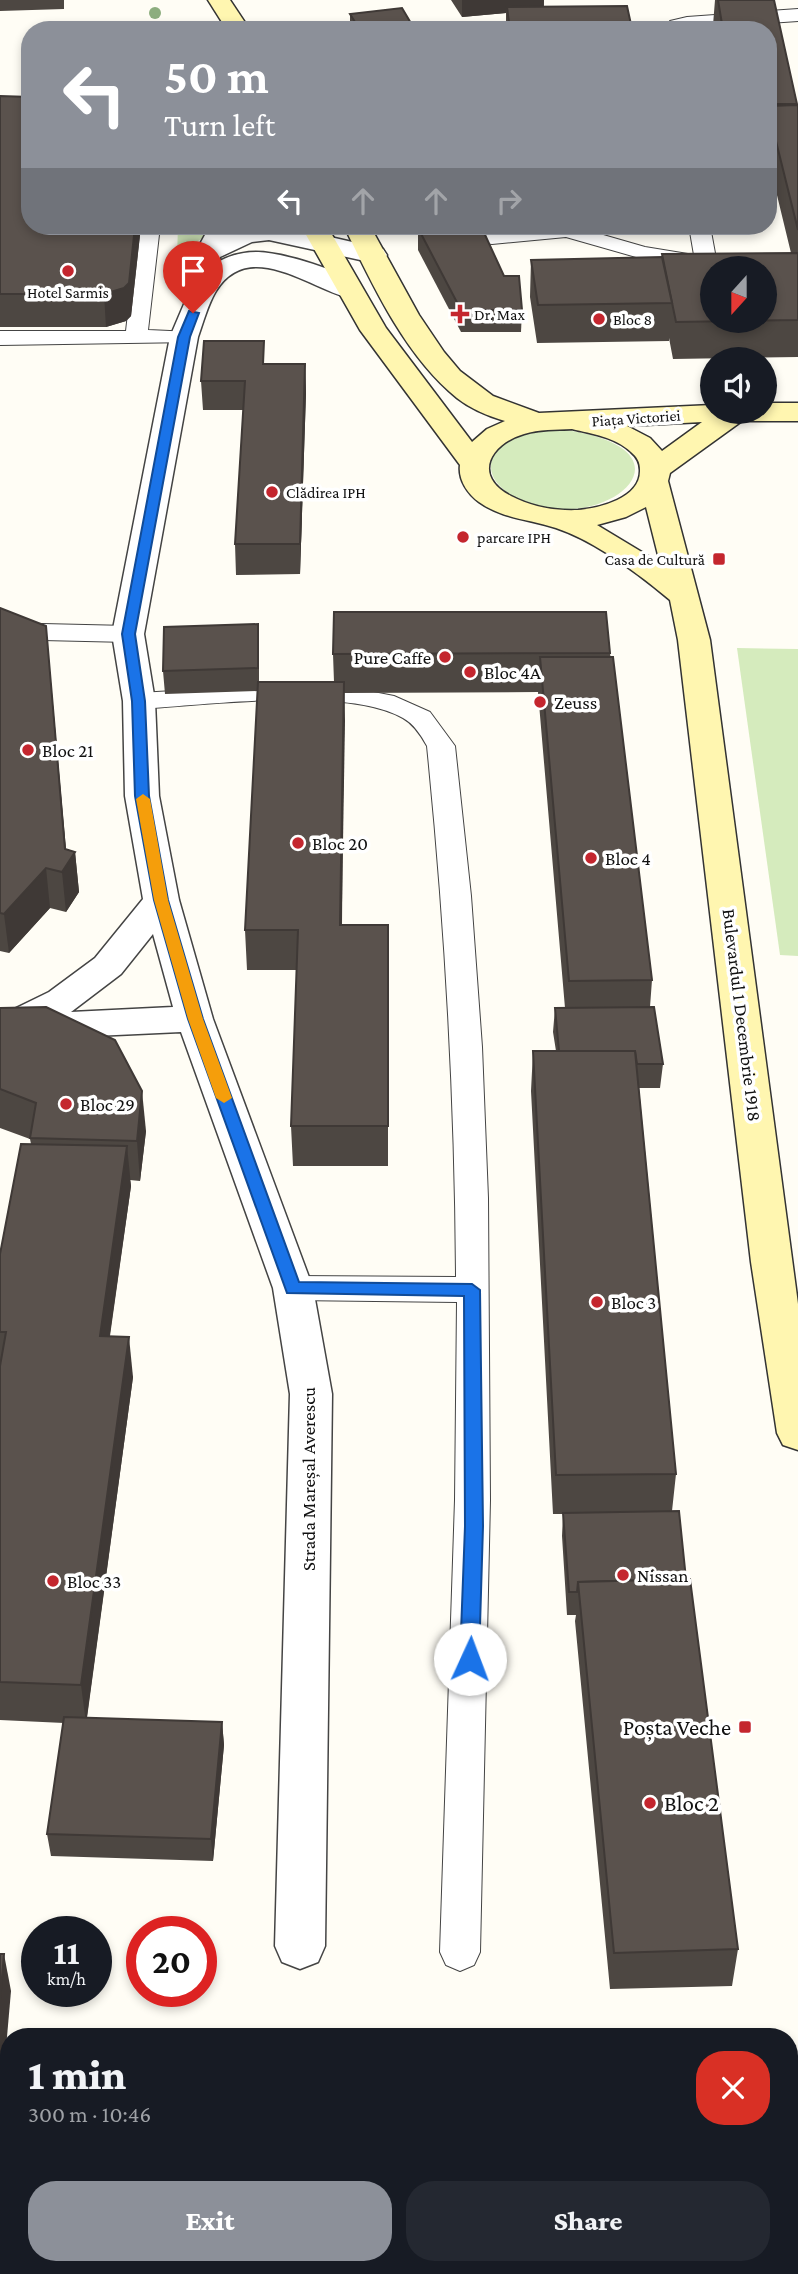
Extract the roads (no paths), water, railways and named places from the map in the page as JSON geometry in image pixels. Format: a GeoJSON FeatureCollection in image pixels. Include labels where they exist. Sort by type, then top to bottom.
{"type":"FeatureCollection","features":[{"type":"Feature","properties":{"kind":"street"},"geometry":{"type":"LineString","coordinates":[[219,0],[232,21]]}},
{"type":"Feature","properties":{"kind":"street","name":"Strada Mareșal Averescu"},"geometry":{"type":"LineString","coordinates":[[220,235],[214,241],[184,337],[128,634],[139,701],[142,796],[161,900],[195,1019],[293,1288],[311,1394],[300,1946]]}},
{"type":"Feature","properties":{"kind":"street"},"geometry":{"type":"LineString","coordinates":[[205,272],[237,237],[244,235]]}},
{"type":"Feature","properties":{"kind":"street"},"geometry":{"type":"LineString","coordinates":[[320,235],[373,255]]}},
{"type":"Feature","properties":{"kind":"street"},"geometry":{"type":"LineString","coordinates":[[320,235],[349,290],[381,340],[473,463]]}},
{"type":"Feature","properties":{"kind":"street"},"geometry":{"type":"LineString","coordinates":[[361,235],[412,326],[448,375],[468,393],[493,407],[537,422]]}},
{"type":"Feature","properties":{"kind":"street","name":"Strada Mareșal Averescu"},"geometry":{"type":"LineString","coordinates":[[205,272],[265,260],[299,266],[349,290]]}},
{"type":"Feature","properties":{"kind":"street","name":"Piața Victoriei"},"geometry":{"type":"LineString","coordinates":[[777,412],[798,412]]}},
{"type":"Feature","properties":{"kind":"street","name":"Piața Victoriei"},"geometry":{"type":"LineString","coordinates":[[700,414],[537,422],[506,430],[483,445],[473,463],[475,478],[485,494],[505,506],[531,515],[561,519],[592,517],[621,510],[642,498],[655,476],[720,424]]}},
{"type":"Feature","properties":{"kind":"street","name":"Piața Victoriei"},"geometry":{"type":"LineString","coordinates":[[579,422],[613,430],[640,444],[651,456],[655,476]]}},
{"type":"Feature","properties":{"kind":"street","name":"Bulevardul 1 Decembrie 1918"},"geometry":{"type":"LineString","coordinates":[[655,476],[685,597],[695,654],[771,1262],[798,1433]]}},
{"type":"Feature","properties":{"kind":"street"},"geometry":{"type":"LineString","coordinates":[[561,519],[628,554],[662,576],[685,597]]}},
{"type":"Feature","properties":{"kind":"street"},"geometry":{"type":"LineString","coordinates":[[4,1028],[62,1001],[108,966],[161,900]]}},
{"type":"Feature","properties":{"kind":"street"},"geometry":{"type":"LineString","coordinates":[[4,1028],[195,1019]]}},
{"type":"Feature","properties":{"kind":"lane"},"geometry":{"type":"LineString","coordinates":[[715,21],[798,15]]}},
{"type":"Feature","properties":{"kind":"lane"},"geometry":{"type":"LineString","coordinates":[[136,337],[148,235]]}},
{"type":"Feature","properties":{"kind":"lane"},"geometry":{"type":"LineString","coordinates":[[492,238],[516,235]]}},
{"type":"Feature","properties":{"kind":"lane"},"geometry":{"type":"LineString","coordinates":[[591,235],[643,253],[700,263]]}},
{"type":"Feature","properties":{"kind":"lane"},"geometry":{"type":"LineString","coordinates":[[701,235],[705,256]]}},
{"type":"Feature","properties":{"kind":"lane"},"geometry":{"type":"LineString","coordinates":[[0,338],[184,337]]}},
{"type":"Feature","properties":{"kind":"lane"},"geometry":{"type":"LineString","coordinates":[[0,632],[128,634]]}},
{"type":"Feature","properties":{"kind":"lane"},"geometry":{"type":"LineString","coordinates":[[139,701],[276,694],[361,696],[390,702],[411,711],[431,727],[441,746],[467,1027],[472,1290],[474,1526],[460,1952]]}},
{"type":"Feature","properties":{"kind":"lane"},"geometry":{"type":"LineString","coordinates":[[293,1288],[472,1290]]}},
{"type":"Feature","properties":{"kind":"place","name":"Hotel Sarmis"},"geometry":{"type":"Point","coordinates":[68,271]}},
{"type":"Feature","properties":{"kind":"place","name":"Dr. Max"},"geometry":{"type":"Point","coordinates":[460,314]}},
{"type":"Feature","properties":{"kind":"place","name":"Bloc 8"},"geometry":{"type":"Point","coordinates":[599,319]}},
{"type":"Feature","properties":{"kind":"place","name":"Clădirea IPH"},"geometry":{"type":"Point","coordinates":[272,492]}},
{"type":"Feature","properties":{"kind":"place","name":"parcare IPH"},"geometry":{"type":"Point","coordinates":[463,537]}},
{"type":"Feature","properties":{"kind":"place","name":"Casa de Cultură"},"geometry":{"type":"Point","coordinates":[719,559]}},
{"type":"Feature","properties":{"kind":"place","name":"Pure Caffe"},"geometry":{"type":"Point","coordinates":[445,657]}},
{"type":"Feature","properties":{"kind":"place","name":"Bloc 4A"},"geometry":{"type":"Point","coordinates":[470,672]}},
{"type":"Feature","properties":{"kind":"place","name":"Zeuss"},"geometry":{"type":"Point","coordinates":[540,702]}},
{"type":"Feature","properties":{"kind":"place","name":"Bloc 21"},"geometry":{"type":"Point","coordinates":[28,750]}},
{"type":"Feature","properties":{"kind":"place","name":"Bloc 20"},"geometry":{"type":"Point","coordinates":[298,843]}},
{"type":"Feature","properties":{"kind":"place","name":"Bloc 4"},"geometry":{"type":"Point","coordinates":[591,858]}},
{"type":"Feature","properties":{"kind":"place","name":"Bloc 29"},"geometry":{"type":"Point","coordinates":[66,1104]}},
{"type":"Feature","properties":{"kind":"place","name":"Bloc 3"},"geometry":{"type":"Point","coordinates":[597,1302]}},
{"type":"Feature","properties":{"kind":"place","name":"Nissan"},"geometry":{"type":"Point","coordinates":[623,1575]}},
{"type":"Feature","properties":{"kind":"place","name":"Bloc 33"},"geometry":{"type":"Point","coordinates":[53,1581]}},
{"type":"Feature","properties":{"kind":"place","name":"Poșta Veche"},"geometry":{"type":"Point","coordinates":[745,1727]}},
{"type":"Feature","properties":{"kind":"place","name":"Bloc 2"},"geometry":{"type":"Point","coordinates":[650,1803]}}]}
